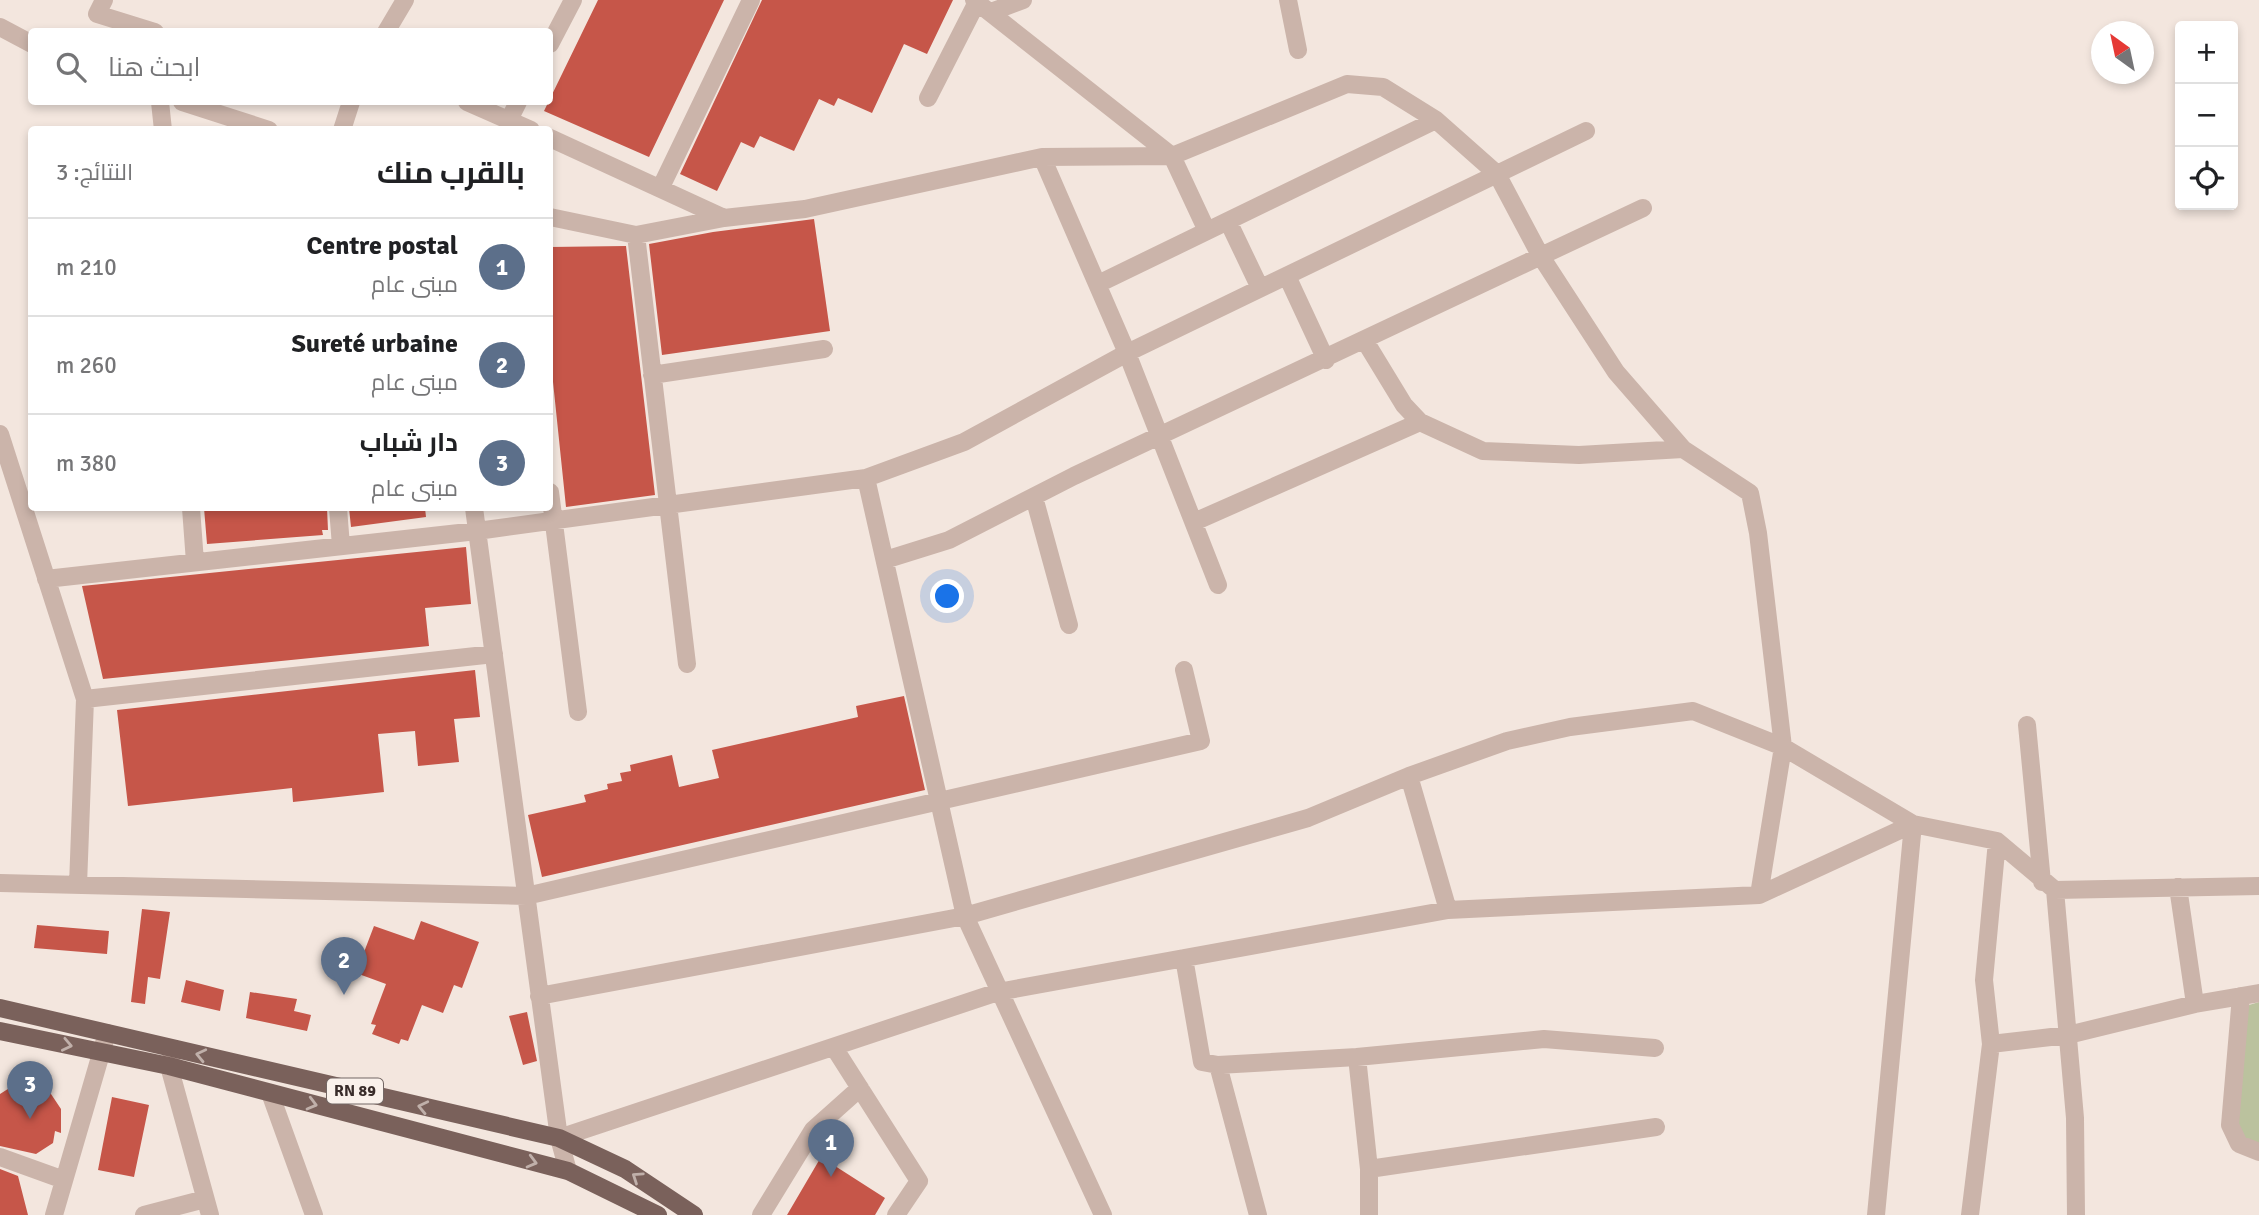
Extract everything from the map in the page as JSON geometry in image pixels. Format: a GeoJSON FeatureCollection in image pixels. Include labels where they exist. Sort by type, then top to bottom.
{"type":"FeatureCollection","features":[{"type":"Feature","properties":{"kind":"main road","name":"RN 89"},"geometry":{"type":"LineString","coordinates":[[0,1008],[559,1139],[625,1168],[694,1215]]}},
{"type":"Feature","properties":{"kind":"main road","name":"RN 89"},"geometry":{"type":"LineString","coordinates":[[0,1031],[169,1066],[568,1171],[647,1214]]}},
{"type":"Feature","properties":{"kind":"street"},"geometry":{"type":"LineString","coordinates":[[104,0],[97,14],[142,28]]}},
{"type":"Feature","properties":{"kind":"street"},"geometry":{"type":"LineString","coordinates":[[388,28],[405,0]]}},
{"type":"Feature","properties":{"kind":"street"},"geometry":{"type":"LineString","coordinates":[[553,38],[573,0]]}},
{"type":"Feature","properties":{"kind":"street"},"geometry":{"type":"LineString","coordinates":[[661,187],[751,0]]}},
{"type":"Feature","properties":{"kind":"street"},"geometry":{"type":"LineString","coordinates":[[980,5],[1023,0]]}},
{"type":"Feature","properties":{"kind":"street"},"geometry":{"type":"LineString","coordinates":[[1287,0],[1298,50]]}},
{"type":"Feature","properties":{"kind":"street"},"geometry":{"type":"LineString","coordinates":[[928,98],[980,5]]}},
{"type":"Feature","properties":{"kind":"street"},"geometry":{"type":"LineString","coordinates":[[980,5],[1172,156],[1207,231]]}},
{"type":"Feature","properties":{"kind":"street"},"geometry":{"type":"LineString","coordinates":[[0,27],[28,42]]}},
{"type":"Feature","properties":{"kind":"street"},"geometry":{"type":"LineString","coordinates":[[553,219],[636,235],[724,218],[805,209],[1042,157],[1172,156],[1347,84],[1383,87],[1436,120],[1497,174],[1540,255],[1616,372],[1682,449],[1750,493],[1758,533],[1783,747],[1759,895]]}},
{"type":"Feature","properties":{"kind":"street"},"geometry":{"type":"LineString","coordinates":[[160,105],[163,126]]}},
{"type":"Feature","properties":{"kind":"street"},"geometry":{"type":"LineString","coordinates":[[191,105],[257,126]]}},
{"type":"Feature","properties":{"kind":"street"},"geometry":{"type":"LineString","coordinates":[[343,126],[350,105]]}},
{"type":"Feature","properties":{"kind":"street"},"geometry":{"type":"LineString","coordinates":[[474,105],[522,126]]}},
{"type":"Feature","properties":{"kind":"street"},"geometry":{"type":"LineString","coordinates":[[509,120],[517,105]]}},
{"type":"Feature","properties":{"kind":"street"},"geometry":{"type":"LineString","coordinates":[[1098,284],[1436,120]]}},
{"type":"Feature","properties":{"kind":"street"},"geometry":{"type":"LineString","coordinates":[[46,579],[477,531],[866,478],[964,442],[1127,353],[1586,131]]}},
{"type":"Feature","properties":{"kind":"street"},"geometry":{"type":"LineString","coordinates":[[553,139],[724,218]]}},
{"type":"Feature","properties":{"kind":"street"},"geometry":{"type":"LineString","coordinates":[[1042,157],[1127,353],[1218,585]]}},
{"type":"Feature","properties":{"kind":"street"},"geometry":{"type":"LineString","coordinates":[[885,560],[950,540],[1034,497],[1643,208]]}},
{"type":"Feature","properties":{"kind":"street"},"geometry":{"type":"LineString","coordinates":[[1228,221],[1260,288]]}},
{"type":"Feature","properties":{"kind":"street"},"geometry":{"type":"LineString","coordinates":[[636,235],[687,664]]}},
{"type":"Feature","properties":{"kind":"street"},"geometry":{"type":"LineString","coordinates":[[1287,275],[1325,360]]}},
{"type":"Feature","properties":{"kind":"street"},"geometry":{"type":"LineString","coordinates":[[1364,341],[1404,405],[1420,422],[1483,451],[1579,454],[1682,449]]}},
{"type":"Feature","properties":{"kind":"street"},"geometry":{"type":"LineString","coordinates":[[652,375],[824,349]]}},
{"type":"Feature","properties":{"kind":"street"},"geometry":{"type":"LineString","coordinates":[[1194,522],[1420,422]]}},
{"type":"Feature","properties":{"kind":"street"},"geometry":{"type":"LineString","coordinates":[[0,434],[85,699],[78,885]]}},
{"type":"Feature","properties":{"kind":"street"},"geometry":{"type":"LineString","coordinates":[[866,478],[965,916],[1103,1215]]}},
{"type":"Feature","properties":{"kind":"street"},"geometry":{"type":"LineString","coordinates":[[1034,497],[1069,625]]}},
{"type":"Feature","properties":{"kind":"street"},"geometry":{"type":"LineString","coordinates":[[191,511],[195,562]]}},
{"type":"Feature","properties":{"kind":"street"},"geometry":{"type":"LineString","coordinates":[[338,511],[341,546]]}},
{"type":"Feature","properties":{"kind":"street"},"geometry":{"type":"LineString","coordinates":[[474,511],[559,1139],[568,1171]]}},
{"type":"Feature","properties":{"kind":"street"},"geometry":{"type":"LineString","coordinates":[[552,511],[578,712]]}},
{"type":"Feature","properties":{"kind":"street"},"geometry":{"type":"LineString","coordinates":[[85,699],[494,654]]}},
{"type":"Feature","properties":{"kind":"street"},"geometry":{"type":"LineString","coordinates":[[0,883],[526,896],[1201,741],[1184,670]]}},
{"type":"Feature","properties":{"kind":"street"},"geometry":{"type":"LineString","coordinates":[[539,996],[965,916],[1308,818],[1409,776],[1507,741],[1570,727],[1693,711],[1783,747],[1913,824],[1997,841],[2048,886],[2259,886]]}},
{"type":"Feature","properties":{"kind":"street"},"geometry":{"type":"LineString","coordinates":[[2027,724],[2068,1035],[2075,1118],[2076,1215]]}},
{"type":"Feature","properties":{"kind":"street"},"geometry":{"type":"LineString","coordinates":[[1409,776],[1448,910]]}},
{"type":"Feature","properties":{"kind":"street"},"geometry":{"type":"LineString","coordinates":[[559,1139],[835,1049],[998,992],[1448,910],[1759,895],[1913,824]]}},
{"type":"Feature","properties":{"kind":"street"},"geometry":{"type":"LineString","coordinates":[[1876,1215],[1913,824]]}},
{"type":"Feature","properties":{"kind":"street"},"geometry":{"type":"LineString","coordinates":[[1970,1215],[1991,1044],[1984,980],[1997,841]]}},
{"type":"Feature","properties":{"kind":"street"},"geometry":{"type":"LineString","coordinates":[[2178,887],[2195,1004]]}},
{"type":"Feature","properties":{"kind":"street"},"geometry":{"type":"LineString","coordinates":[[1184,958],[1202,1062],[1218,1065],[1357,1057],[1544,1039],[1655,1048]]}},
{"type":"Feature","properties":{"kind":"street"},"geometry":{"type":"LineString","coordinates":[[1991,1044],[2068,1035],[2195,1004],[2259,993]]}},
{"type":"Feature","properties":{"kind":"street"},"geometry":{"type":"LineString","coordinates":[[2241,996],[2230,1125],[2239,1144],[2259,1152]]}},
{"type":"Feature","properties":{"kind":"street"},"geometry":{"type":"LineString","coordinates":[[54,1215],[107,1033]]}},
{"type":"Feature","properties":{"kind":"street"},"geometry":{"type":"LineString","coordinates":[[144,1215],[207,1207],[169,1066],[174,1049]]}},
{"type":"Feature","properties":{"kind":"street"},"geometry":{"type":"LineString","coordinates":[[835,1049],[919,1181],[896,1215]]}},
{"type":"Feature","properties":{"kind":"street"},"geometry":{"type":"LineString","coordinates":[[1357,1057],[1369,1169],[1369,1215]]}},
{"type":"Feature","properties":{"kind":"street"},"geometry":{"type":"LineString","coordinates":[[1218,1065],[1258,1215]]}},
{"type":"Feature","properties":{"kind":"street"},"geometry":{"type":"LineString","coordinates":[[761,1215],[813,1130],[860,1088]]}},
{"type":"Feature","properties":{"kind":"street"},"geometry":{"type":"LineString","coordinates":[[270,1093],[314,1215]]}},
{"type":"Feature","properties":{"kind":"street"},"geometry":{"type":"LineString","coordinates":[[1369,1169],[1656,1127]]}},
{"type":"Feature","properties":{"kind":"street"},"geometry":{"type":"LineString","coordinates":[[0,1157],[64,1181]]}},
{"type":"Feature","properties":{"kind":"green space"},"geometry":{"type":"Polygon","coordinates":[[[2259,1002],[2259,1146],[2247,1142],[2236,1129],[2243,1018],[2249,1005],[2259,1002]]]}},
{"type":"Feature","properties":{"kind":"building"},"geometry":{"type":"Polygon","coordinates":[[[598,0],[724,0],[649,157],[544,111],[547,105],[553,105],[553,92],[598,0]]]}},
{"type":"Feature","properties":{"kind":"building"},"geometry":{"type":"Polygon","coordinates":[[[762,0],[953,0],[927,54],[904,44],[872,113],[838,98],[834,106],[819,99],[794,151],[760,136],[754,148],[741,142],[717,191],[680,174],[762,0]]]}},
{"type":"Feature","properties":{"kind":"building"},"geometry":{"type":"Polygon","coordinates":[[[814,219],[830,331],[662,355],[649,244],[713,232],[814,219]]]}},
{"type":"Feature","properties":{"kind":"building"},"geometry":{"type":"Polygon","coordinates":[[[626,246],[655,495],[566,507],[553,382],[553,247],[626,246]]]}},
{"type":"Feature","properties":{"kind":"building"},"geometry":{"type":"Polygon","coordinates":[[[204,511],[327,511],[328,530],[322,530],[323,535],[207,544],[204,511]]]}},
{"type":"Feature","properties":{"kind":"building"},"geometry":{"type":"Polygon","coordinates":[[[349,511],[425,511],[426,517],[351,527],[349,511]]]}},
{"type":"Feature","properties":{"kind":"building"},"geometry":{"type":"Polygon","coordinates":[[[466,547],[471,604],[425,608],[429,646],[103,679],[82,586],[466,547]]]}},
{"type":"Feature","properties":{"kind":"building"},"geometry":{"type":"Polygon","coordinates":[[[475,670],[480,717],[454,719],[459,762],[418,766],[415,731],[378,734],[384,792],[293,802],[292,788],[128,806],[117,710],[475,670]]]}},
{"type":"Feature","properties":{"kind":"building"},"geometry":{"type":"Polygon","coordinates":[[[904,696],[925,790],[542,877],[528,815],[586,802],[584,795],[608,789],[607,784],[622,781],[620,773],[631,771],[630,765],[672,755],[679,787],[719,778],[712,750],[858,717],[856,706],[904,696]]]}},
{"type":"Feature","properties":{"kind":"building"},"geometry":{"type":"Polygon","coordinates":[[[142,909],[170,912],[160,979],[148,977],[145,1004],[131,1002],[142,909]]]}},
{"type":"Feature","properties":{"kind":"building"},"geometry":{"type":"Polygon","coordinates":[[[421,921],[479,942],[462,988],[454,985],[443,1013],[422,1005],[408,1041],[401,1039],[399,1044],[372,1034],[376,1025],[371,1024],[386,984],[356,973],[374,926],[414,940],[421,921]]]}},
{"type":"Feature","properties":{"kind":"building"},"geometry":{"type":"Polygon","coordinates":[[[37,925],[109,931],[107,954],[34,948],[37,925]]]}},
{"type":"Feature","properties":{"kind":"building"},"geometry":{"type":"Polygon","coordinates":[[[186,980],[224,990],[220,1011],[181,1002],[186,980]]]}},
{"type":"Feature","properties":{"kind":"building"},"geometry":{"type":"Polygon","coordinates":[[[250,992],[297,999],[294,1011],[311,1015],[307,1031],[246,1018],[250,992]]]}},
{"type":"Feature","properties":{"kind":"building"},"geometry":{"type":"Polygon","coordinates":[[[527,1012],[537,1061],[523,1065],[509,1016],[527,1012]]]}},
{"type":"Feature","properties":{"kind":"building"},"geometry":{"type":"Polygon","coordinates":[[[22,1080],[49,1091],[61,1109],[61,1133],[55,1131],[53,1143],[36,1154],[0,1146],[0,1094],[22,1080]]]}},
{"type":"Feature","properties":{"kind":"building"},"geometry":{"type":"Polygon","coordinates":[[[112,1097],[149,1105],[134,1177],[98,1170],[112,1097]]]}},
{"type":"Feature","properties":{"kind":"building"},"geometry":{"type":"Polygon","coordinates":[[[821,1157],[885,1198],[875,1215],[787,1215],[821,1157]]]}},
{"type":"Feature","properties":{"kind":"building"},"geometry":{"type":"Polygon","coordinates":[[[0,1169],[18,1176],[28,1215],[0,1215],[0,1169]]]}},
{"type":"Feature","properties":{"kind":"place","name":"Sureté urbaine"},"geometry":{"type":"Point","coordinates":[344,995]}},
{"type":"Feature","properties":{"kind":"place","name":"دار شباب"},"geometry":{"type":"Point","coordinates":[30,1119]}},
{"type":"Feature","properties":{"kind":"place","name":"Centre postal"},"geometry":{"type":"Point","coordinates":[831,1177]}}]}
